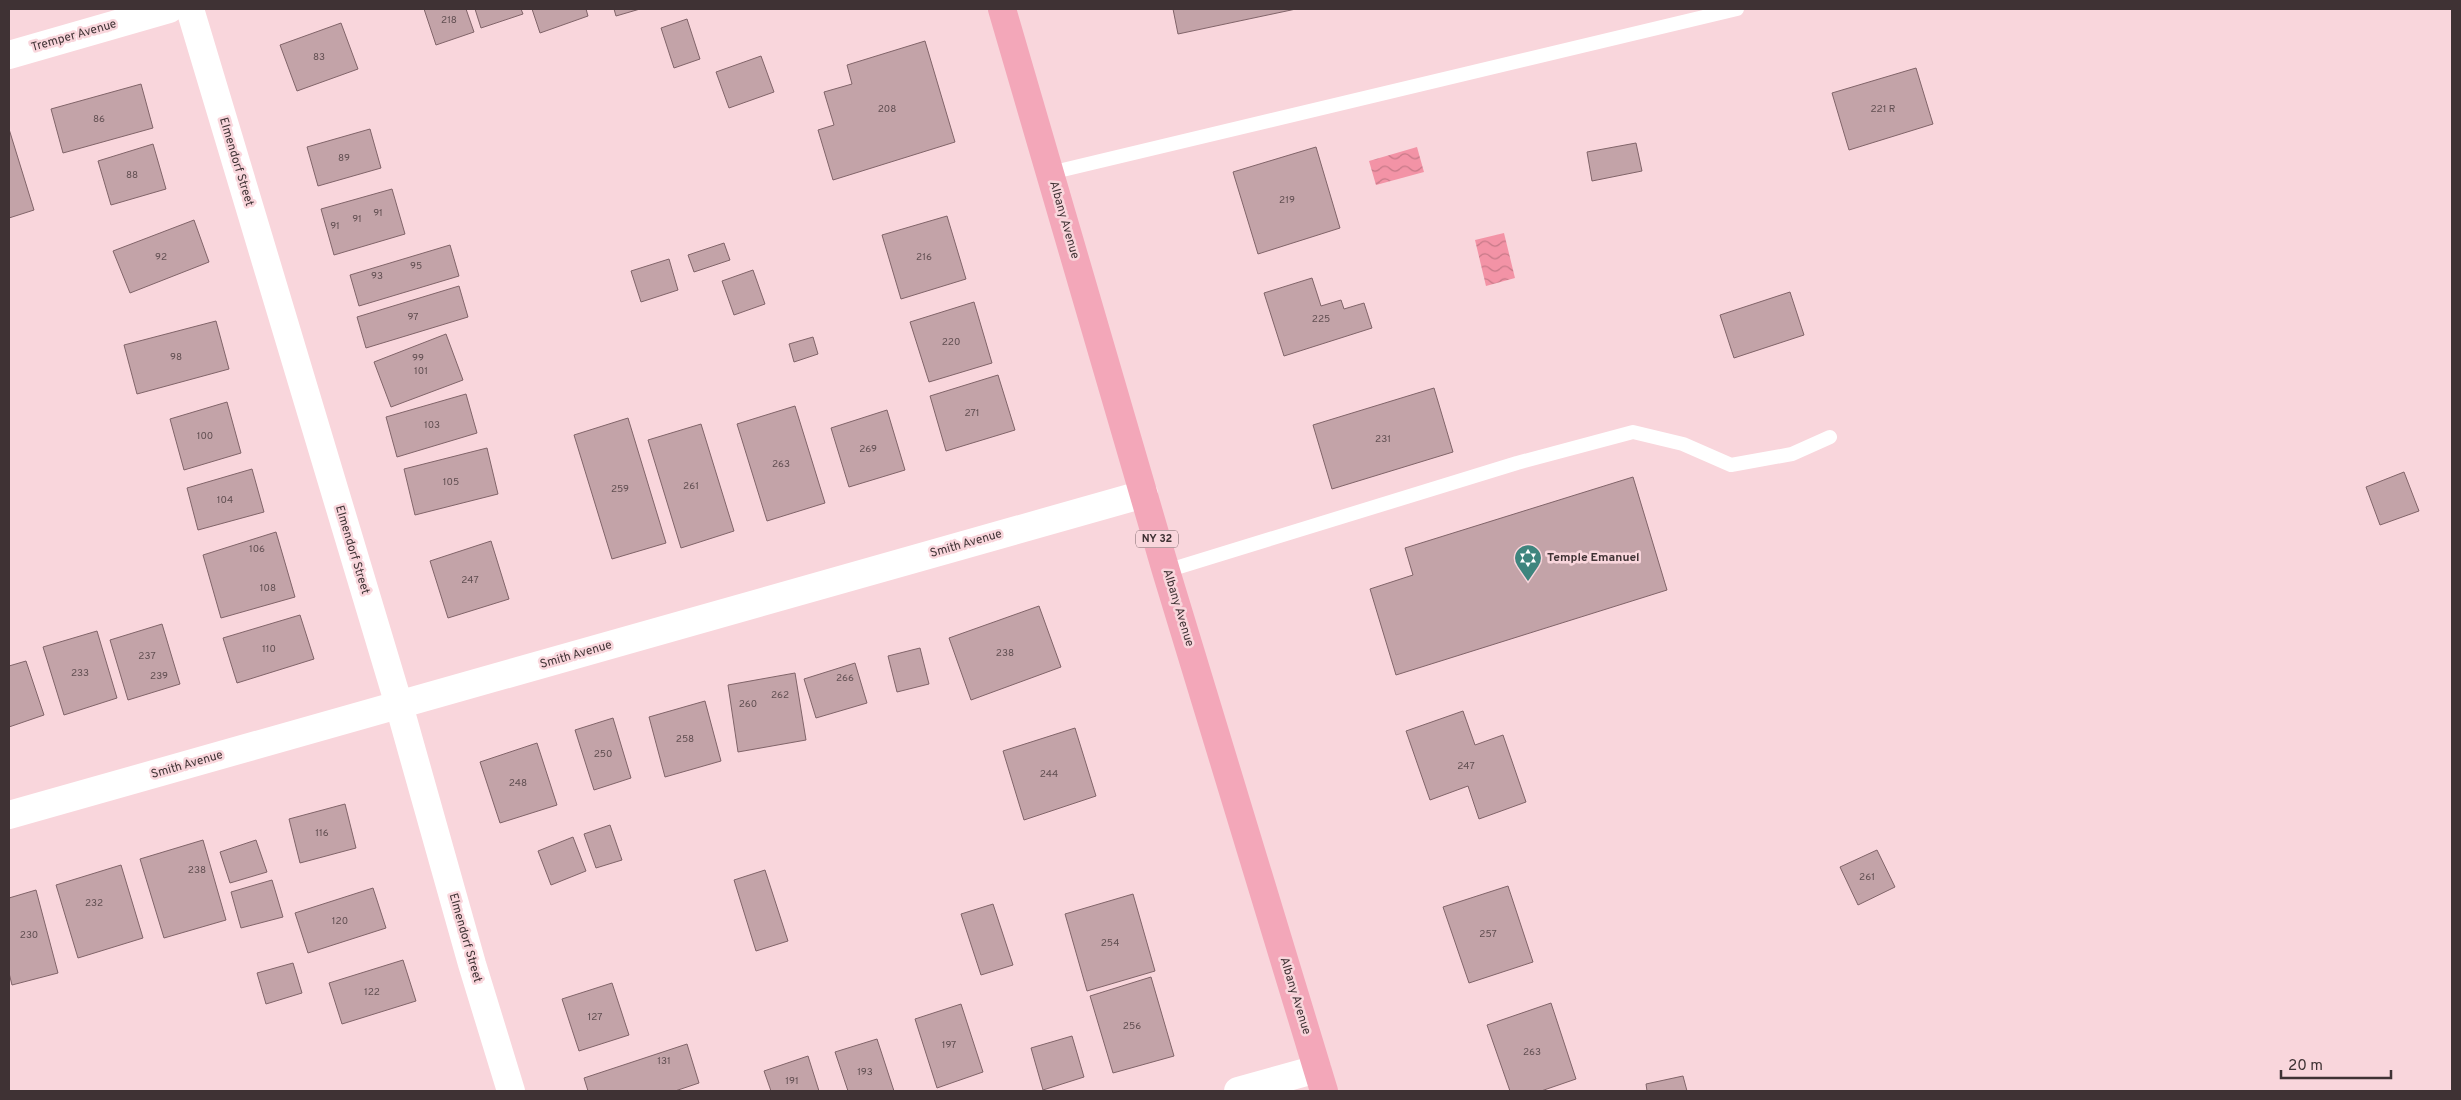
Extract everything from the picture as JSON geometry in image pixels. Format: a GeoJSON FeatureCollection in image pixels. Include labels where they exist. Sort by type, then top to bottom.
{"type":"FeatureCollection","features":[{"type":"Feature","properties":{"kind":"main road","name":"Albany Avenue"},"geometry":{"type":"LineString","coordinates":[[1002,9],[1166,571],[1320,1080]]}},
{"type":"Feature","properties":{"kind":"street","name":"Tremper Avenue"},"geometry":{"type":"LineString","coordinates":[[9,55],[169,9]]}},
{"type":"Feature","properties":{"kind":"street","name":"Elmendorf Street"},"geometry":{"type":"LineString","coordinates":[[190,9],[399,705],[472,964],[511,1091]]}},
{"type":"Feature","properties":{"kind":"street","name":"Smith Avenue"},"geometry":{"type":"LineString","coordinates":[[9,815],[1144,494]]}},
{"type":"Feature","properties":{"kind":"street"},"geometry":{"type":"LineString","coordinates":[[1238,1091],[1320,1080]]}},
{"type":"Feature","properties":{"kind":"lane"},"geometry":{"type":"LineString","coordinates":[[1050,172],[1738,9]]}},
{"type":"Feature","properties":{"kind":"lane"},"geometry":{"type":"LineString","coordinates":[[1166,571],[1517,463],[1633,432],[1683,444],[1731,465],[1792,454],[1830,437]]}},
{"type":"Feature","properties":{"kind":"water"},"geometry":{"type":"Polygon","coordinates":[[[1417,147],[1424,172],[1376,185],[1369,161],[1417,147]]]}},
{"type":"Feature","properties":{"kind":"water"},"geometry":{"type":"Polygon","coordinates":[[[1504,233],[1515,278],[1486,286],[1475,240],[1504,233]]]}},
{"type":"Feature","properties":{"kind":"building"},"geometry":{"type":"Polygon","coordinates":[[[424,9],[466,9],[474,32],[436,45],[424,9]]]}},
{"type":"Feature","properties":{"kind":"building"},"geometry":{"type":"Polygon","coordinates":[[[475,9],[521,9],[523,14],[481,28],[475,9]]]}},
{"type":"Feature","properties":{"kind":"building"},"geometry":{"type":"Polygon","coordinates":[[[532,9],[586,9],[588,16],[540,33],[532,9]]]}},
{"type":"Feature","properties":{"kind":"building"},"geometry":{"type":"Polygon","coordinates":[[[614,9],[640,9],[616,16],[614,9]]]}},
{"type":"Feature","properties":{"kind":"building"},"geometry":{"type":"Polygon","coordinates":[[[1173,9],[1296,9],[1178,34],[1173,9]]]}},
{"type":"Feature","properties":{"kind":"building"},"geometry":{"type":"Polygon","coordinates":[[[687,19],[700,59],[674,68],[661,28],[687,19]]]}},
{"type":"Feature","properties":{"kind":"building"},"geometry":{"type":"Polygon","coordinates":[[[341,23],[358,69],[297,91],[280,45],[341,23]]]}},
{"type":"Feature","properties":{"kind":"building"},"geometry":{"type":"Polygon","coordinates":[[[925,41],[955,142],[833,180],[818,130],[834,125],[824,92],[852,84],[847,65],[925,41]]]}},
{"type":"Feature","properties":{"kind":"building"},"geometry":{"type":"Polygon","coordinates":[[[761,56],[774,92],[729,108],[716,72],[761,56]]]}},
{"type":"Feature","properties":{"kind":"building"},"geometry":{"type":"Polygon","coordinates":[[[1916,68],[1933,124],[1849,150],[1832,93],[1916,68]]]}},
{"type":"Feature","properties":{"kind":"building"},"geometry":{"type":"Polygon","coordinates":[[[141,84],[153,128],[63,153],[51,109],[141,84]]]}},
{"type":"Feature","properties":{"kind":"building"},"geometry":{"type":"Polygon","coordinates":[[[9,129],[34,210],[9,218],[9,129]]]}},
{"type":"Feature","properties":{"kind":"building"},"geometry":{"type":"Polygon","coordinates":[[[370,129],[381,168],[318,186],[307,147],[370,129]]]}},
{"type":"Feature","properties":{"kind":"building"},"geometry":{"type":"Polygon","coordinates":[[[1636,143],[1642,171],[1592,181],[1587,152],[1636,143]]]}},
{"type":"Feature","properties":{"kind":"building"},"geometry":{"type":"Polygon","coordinates":[[[153,144],[166,189],[111,205],[98,161],[153,144]]]}},
{"type":"Feature","properties":{"kind":"building"},"geometry":{"type":"Polygon","coordinates":[[[1316,147],[1340,228],[1258,254],[1233,172],[1316,147]]]}},
{"type":"Feature","properties":{"kind":"building"},"geometry":{"type":"Polygon","coordinates":[[[392,189],[405,234],[334,255],[321,209],[392,189]]]}},
{"type":"Feature","properties":{"kind":"building"},"geometry":{"type":"Polygon","coordinates":[[[947,216],[966,279],[901,299],[882,235],[947,216]]]}},
{"type":"Feature","properties":{"kind":"building"},"geometry":{"type":"Polygon","coordinates":[[[194,220],[209,262],[130,293],[113,251],[194,220]]]}},
{"type":"Feature","properties":{"kind":"building"},"geometry":{"type":"Polygon","coordinates":[[[724,243],[730,260],[694,272],[688,255],[724,243]]]}},
{"type":"Feature","properties":{"kind":"building"},"geometry":{"type":"Polygon","coordinates":[[[450,245],[459,276],[359,306],[350,275],[450,245]]]}},
{"type":"Feature","properties":{"kind":"building"},"geometry":{"type":"Polygon","coordinates":[[[669,259],[678,290],[641,302],[631,271],[669,259]]]}},
{"type":"Feature","properties":{"kind":"building"},"geometry":{"type":"Polygon","coordinates":[[[753,270],[765,304],[734,315],[722,281],[753,270]]]}},
{"type":"Feature","properties":{"kind":"building"},"geometry":{"type":"Polygon","coordinates":[[[1312,278],[1321,306],[1341,300],[1344,309],[1364,303],[1372,328],[1284,356],[1264,293],[1312,278]]]}},
{"type":"Feature","properties":{"kind":"building"},"geometry":{"type":"Polygon","coordinates":[[[459,286],[468,317],[366,348],[357,317],[459,286]]]}},
{"type":"Feature","properties":{"kind":"building"},"geometry":{"type":"Polygon","coordinates":[[[1790,292],[1804,335],[1734,358],[1720,315],[1790,292]]]}},
{"type":"Feature","properties":{"kind":"building"},"geometry":{"type":"Polygon","coordinates":[[[974,302],[992,363],[929,382],[910,322],[974,302]]]}},
{"type":"Feature","properties":{"kind":"building"},"geometry":{"type":"Polygon","coordinates":[[[216,321],[229,369],[137,394],[124,345],[216,321]]]}},
{"type":"Feature","properties":{"kind":"building"},"geometry":{"type":"Polygon","coordinates":[[[446,334],[463,380],[391,407],[374,362],[446,334]]]}},
{"type":"Feature","properties":{"kind":"building"},"geometry":{"type":"Polygon","coordinates":[[[813,337],[818,354],[794,362],[789,344],[813,337]]]}},
{"type":"Feature","properties":{"kind":"building"},"geometry":{"type":"Polygon","coordinates":[[[998,375],[1015,430],[946,451],[930,396],[998,375]]]}},
{"type":"Feature","properties":{"kind":"building"},"geometry":{"type":"Polygon","coordinates":[[[1434,388],[1453,452],[1332,489],[1313,425],[1434,388]]]}},
{"type":"Feature","properties":{"kind":"building"},"geometry":{"type":"Polygon","coordinates":[[[466,394],[477,433],[397,457],[386,417],[466,394]]]}},
{"type":"Feature","properties":{"kind":"building"},"geometry":{"type":"Polygon","coordinates":[[[227,402],[241,453],[184,470],[170,419],[227,402]]]}},
{"type":"Feature","properties":{"kind":"building"},"geometry":{"type":"Polygon","coordinates":[[[795,406],[825,503],[767,521],[737,424],[795,406]]]}},
{"type":"Feature","properties":{"kind":"building"},"geometry":{"type":"Polygon","coordinates":[[[887,410],[905,470],[849,487],[831,428],[887,410]]]}},
{"type":"Feature","properties":{"kind":"building"},"geometry":{"type":"Polygon","coordinates":[[[628,418],[666,543],[612,559],[574,435],[628,418]]]}},
{"type":"Feature","properties":{"kind":"building"},"geometry":{"type":"Polygon","coordinates":[[[701,424],[734,531],[681,548],[648,440],[701,424]]]}},
{"type":"Feature","properties":{"kind":"building"},"geometry":{"type":"Polygon","coordinates":[[[487,448],[498,494],[415,515],[404,469],[487,448]]]}},
{"type":"Feature","properties":{"kind":"building"},"geometry":{"type":"Polygon","coordinates":[[[252,469],[264,512],[198,530],[187,488],[252,469]]]}},
{"type":"Feature","properties":{"kind":"building"},"geometry":{"type":"Polygon","coordinates":[[[2404,472],[2419,511],[2380,525],[2366,487],[2404,472]]]}},
{"type":"Feature","properties":{"kind":"building","name":"Temple Emanuel"},"geometry":{"type":"Polygon","coordinates":[[[1633,477],[1667,590],[1396,675],[1370,589],[1413,575],[1405,548],[1633,477]]]}},
{"type":"Feature","properties":{"kind":"building"},"geometry":{"type":"Polygon","coordinates":[[[276,532],[295,597],[221,618],[203,555],[276,532]]]}},
{"type":"Feature","properties":{"kind":"building"},"geometry":{"type":"Polygon","coordinates":[[[491,541],[509,599],[448,618],[430,561],[491,541]]]}},
{"type":"Feature","properties":{"kind":"building"},"geometry":{"type":"Polygon","coordinates":[[[1039,606],[1061,667],[971,700],[949,638],[1039,606]]]}},
{"type":"Feature","properties":{"kind":"building"},"geometry":{"type":"Polygon","coordinates":[[[300,615],[314,659],[237,683],[223,638],[300,615]]]}},
{"type":"Feature","properties":{"kind":"building"},"geometry":{"type":"Polygon","coordinates":[[[162,624],[180,684],[128,700],[110,640],[162,624]]]}},
{"type":"Feature","properties":{"kind":"building"},"geometry":{"type":"Polygon","coordinates":[[[97,631],[117,698],[64,715],[43,647],[97,631]]]}},
{"type":"Feature","properties":{"kind":"building"},"geometry":{"type":"Polygon","coordinates":[[[920,648],[929,684],[897,692],[888,656],[920,648]]]}},
{"type":"Feature","properties":{"kind":"building"},"geometry":{"type":"Polygon","coordinates":[[[26,661],[44,715],[9,727],[9,666],[26,661]]]}},
{"type":"Feature","properties":{"kind":"building"},"geometry":{"type":"Polygon","coordinates":[[[855,663],[867,703],[816,718],[804,679],[855,663]]]}},
{"type":"Feature","properties":{"kind":"building"},"geometry":{"type":"Polygon","coordinates":[[[795,673],[806,740],[738,752],[728,685],[795,673]]]}},
{"type":"Feature","properties":{"kind":"building"},"geometry":{"type":"Polygon","coordinates":[[[705,701],[721,761],[665,777],[649,717],[705,701]]]}},
{"type":"Feature","properties":{"kind":"building"},"geometry":{"type":"Polygon","coordinates":[[[1463,711],[1475,745],[1503,735],[1526,802],[1479,819],[1468,786],[1430,800],[1406,731],[1463,711]]]}},
{"type":"Feature","properties":{"kind":"building"},"geometry":{"type":"Polygon","coordinates":[[[613,718],[631,778],[594,790],[575,730],[613,718]]]}},
{"type":"Feature","properties":{"kind":"building"},"geometry":{"type":"Polygon","coordinates":[[[1075,728],[1096,796],[1024,820],[1003,751],[1075,728]]]}},
{"type":"Feature","properties":{"kind":"building"},"geometry":{"type":"Polygon","coordinates":[[[537,743],[557,805],[500,823],[480,762],[537,743]]]}},
{"type":"Feature","properties":{"kind":"building"},"geometry":{"type":"Polygon","coordinates":[[[345,804],[356,848],[300,863],[289,819],[345,804]]]}},
{"type":"Feature","properties":{"kind":"building"},"geometry":{"type":"Polygon","coordinates":[[[610,825],[622,860],[596,868],[584,834],[610,825]]]}},
{"type":"Feature","properties":{"kind":"building"},"geometry":{"type":"Polygon","coordinates":[[[573,837],[586,871],[551,885],[538,851],[573,837]]]}},
{"type":"Feature","properties":{"kind":"building"},"geometry":{"type":"Polygon","coordinates":[[[203,840],[226,920],[164,938],[140,859],[203,840]]]}},
{"type":"Feature","properties":{"kind":"building"},"geometry":{"type":"Polygon","coordinates":[[[256,840],[267,872],[230,883],[220,852],[256,840]]]}},
{"type":"Feature","properties":{"kind":"building"},"geometry":{"type":"Polygon","coordinates":[[[1877,850],[1895,887],[1858,905],[1840,867],[1877,850]]]}},
{"type":"Feature","properties":{"kind":"building"},"geometry":{"type":"Polygon","coordinates":[[[121,865],[143,938],[78,958],[56,885],[121,865]]]}},
{"type":"Feature","properties":{"kind":"building"},"geometry":{"type":"Polygon","coordinates":[[[765,870],[788,941],[756,951],[734,880],[765,870]]]}},
{"type":"Feature","properties":{"kind":"building"},"geometry":{"type":"Polygon","coordinates":[[[272,880],[283,917],[241,928],[231,892],[272,880]]]}},
{"type":"Feature","properties":{"kind":"building"},"geometry":{"type":"Polygon","coordinates":[[[1508,886],[1533,962],[1469,983],[1443,907],[1508,886]]]}},
{"type":"Feature","properties":{"kind":"building"},"geometry":{"type":"Polygon","coordinates":[[[373,888],[386,928],[308,953],[295,913],[373,888]]]}},
{"type":"Feature","properties":{"kind":"building"},"geometry":{"type":"Polygon","coordinates":[[[36,890],[58,973],[12,985],[9,973],[9,898],[36,890]]]}},
{"type":"Feature","properties":{"kind":"building"},"geometry":{"type":"Polygon","coordinates":[[[1133,894],[1155,971],[1087,991],[1065,914],[1133,894]]]}},
{"type":"Feature","properties":{"kind":"building"},"geometry":{"type":"Polygon","coordinates":[[[993,904],[1013,965],[981,975],[961,914],[993,904]]]}},
{"type":"Feature","properties":{"kind":"building"},"geometry":{"type":"Polygon","coordinates":[[[403,960],[416,1001],[342,1024],[329,983],[403,960]]]}},
{"type":"Feature","properties":{"kind":"building"},"geometry":{"type":"Polygon","coordinates":[[[293,963],[302,993],[266,1004],[257,973],[293,963]]]}},
{"type":"Feature","properties":{"kind":"building"},"geometry":{"type":"Polygon","coordinates":[[[1151,977],[1174,1056],[1113,1073],[1090,996],[1151,977]]]}},
{"type":"Feature","properties":{"kind":"building"},"geometry":{"type":"Polygon","coordinates":[[[612,983],[629,1035],[579,1051],[562,999],[612,983]]]}},
{"type":"Feature","properties":{"kind":"building"},"geometry":{"type":"Polygon","coordinates":[[[1551,1003],[1576,1079],[1541,1091],[1510,1091],[1487,1025],[1551,1003]]]}},
{"type":"Feature","properties":{"kind":"building"},"geometry":{"type":"Polygon","coordinates":[[[961,1004],[983,1072],[937,1088],[915,1019],[961,1004]]]}},
{"type":"Feature","properties":{"kind":"building"},"geometry":{"type":"Polygon","coordinates":[[[1072,1036],[1084,1077],[1043,1090],[1031,1048],[1072,1036]]]}},
{"type":"Feature","properties":{"kind":"building"},"geometry":{"type":"Polygon","coordinates":[[[877,1039],[894,1091],[848,1091],[835,1052],[877,1039]]]}},
{"type":"Feature","properties":{"kind":"building"},"geometry":{"type":"Polygon","coordinates":[[[687,1044],[699,1083],[675,1091],[588,1091],[584,1078],[687,1044]]]}},
{"type":"Feature","properties":{"kind":"building"},"geometry":{"type":"Polygon","coordinates":[[[808,1056],[819,1091],[771,1091],[764,1071],[808,1056]]]}},
{"type":"Feature","properties":{"kind":"building"},"geometry":{"type":"Polygon","coordinates":[[[1683,1076],[1687,1091],[1647,1091],[1646,1084],[1683,1076]]]}},
{"type":"Feature","properties":{"kind":"place","name":"Temple Emanuel"},"geometry":{"type":"Point","coordinates":[1528,582]}}]}
